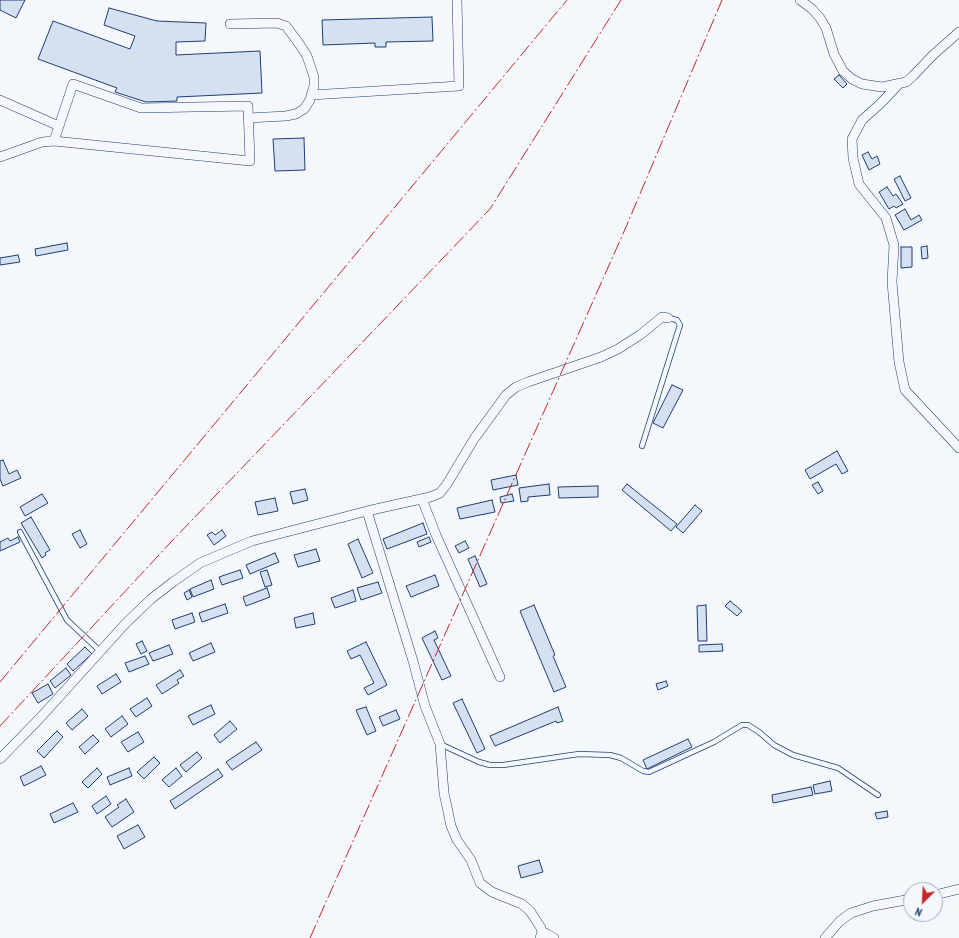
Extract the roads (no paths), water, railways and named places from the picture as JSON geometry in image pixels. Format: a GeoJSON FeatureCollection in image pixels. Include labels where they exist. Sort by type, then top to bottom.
{"type":"FeatureCollection","features":[{"type":"Feature","properties":{"kind":"street"},"geometry":{"type":"LineString","coordinates":[[312,95],[459,86],[457,0]]}},
{"type":"Feature","properties":{"kind":"street"},"geometry":{"type":"LineString","coordinates":[[800,0],[812,8],[820,18],[826,28],[838,62],[843,71],[852,79],[862,84],[871,86],[882,87],[906,82],[959,32]]}},
{"type":"Feature","properties":{"kind":"street"},"geometry":{"type":"LineString","coordinates":[[230,24],[277,23],[286,26],[300,45],[312,69],[314,86],[310,100],[304,109],[296,114],[286,116],[248,118]]}},
{"type":"Feature","properties":{"kind":"street"},"geometry":{"type":"LineString","coordinates":[[0,157],[42,142],[54,141],[250,160],[248,106],[142,108],[73,84],[54,141]]}},
{"type":"Feature","properties":{"kind":"street"},"geometry":{"type":"LineString","coordinates":[[899,84],[862,120],[852,139],[852,158],[859,184],[886,218],[894,245],[892,282],[899,362],[905,390],[959,448]]}},
{"type":"Feature","properties":{"kind":"street"},"geometry":{"type":"LineString","coordinates":[[0,100],[59,126]]}},
{"type":"Feature","properties":{"kind":"street"},"geometry":{"type":"LineString","coordinates":[[0,759],[40,718],[126,622],[172,582],[200,563],[252,540],[367,510],[422,499],[440,493],[474,439],[506,395],[528,382],[601,358],[640,335],[662,317],[668,318]]}},
{"type":"Feature","properties":{"kind":"street"},"geometry":{"type":"LineString","coordinates":[[422,499],[436,535],[500,677]]}},
{"type":"Feature","properties":{"kind":"street"},"geometry":{"type":"LineString","coordinates":[[367,510],[425,706],[440,744],[444,793],[451,826],[457,840],[471,860],[480,883],[492,892],[522,904],[537,920],[541,935],[547,934],[554,938]]}},
{"type":"Feature","properties":{"kind":"street"},"geometry":{"type":"LineString","coordinates":[[943,893],[959,889]]}},
{"type":"Feature","properties":{"kind":"street"},"geometry":{"type":"LineString","coordinates":[[825,938],[840,921],[851,913],[873,906],[903,900]]}},
{"type":"Feature","properties":{"kind":"lane"},"geometry":{"type":"LineString","coordinates":[[642,446],[680,325],[677,320],[668,318]]}},
{"type":"Feature","properties":{"kind":"lane"},"geometry":{"type":"LineString","coordinates":[[20,532],[67,620],[100,651]]}},
{"type":"Feature","properties":{"kind":"lane"},"geometry":{"type":"LineString","coordinates":[[440,744],[479,762],[490,765],[503,765],[579,754],[610,755],[621,758],[643,771],[649,772],[714,742],[742,725],[748,725],[760,732],[774,745],[793,754],[838,768],[878,795]]}}]}
